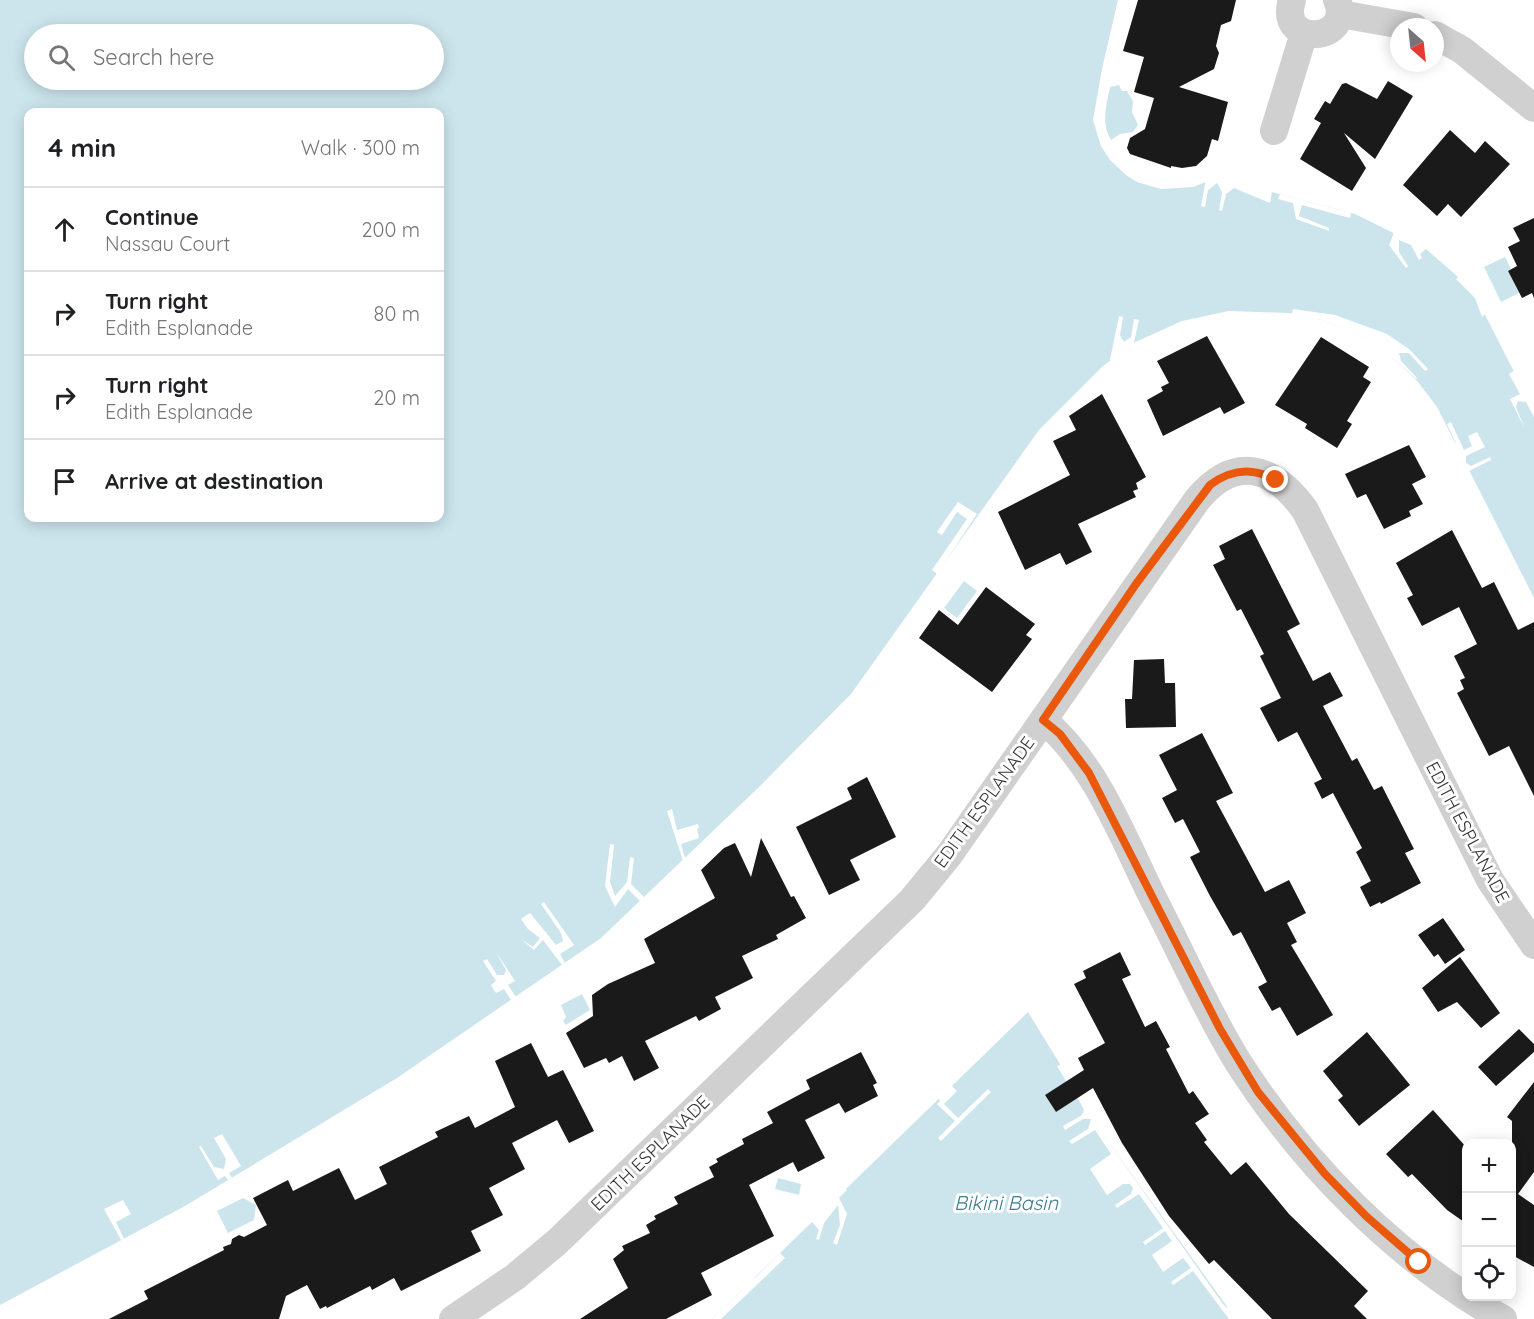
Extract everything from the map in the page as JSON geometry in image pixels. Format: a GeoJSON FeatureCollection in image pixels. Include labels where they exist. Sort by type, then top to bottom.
{"type":"FeatureCollection","features":[{"type":"Feature","properties":{"kind":"street"},"geometry":{"type":"LineString","coordinates":[[1292,0],[1290,16],[1294,24],[1304,33],[1316,35],[1332,29],[1339,7],[1390,21]]}},
{"type":"Feature","properties":{"kind":"street"},"geometry":{"type":"LineString","coordinates":[[1274,131],[1304,33]]}},
{"type":"Feature","properties":{"kind":"street"},"geometry":{"type":"LineString","coordinates":[[1444,40],[1462,50],[1534,108]]}},
{"type":"Feature","properties":{"kind":"street","name":"EDITH ESPLANADE"},"geometry":{"type":"LineString","coordinates":[[453,1319],[515,1277],[557,1242],[912,900],[949,855],[1096,640],[1203,492],[1218,479],[1238,471],[1269,475],[1292,491],[1305,510],[1490,880],[1534,945]]}},
{"type":"Feature","properties":{"kind":"street"},"geometry":{"type":"LineString","coordinates":[[1043,720],[1060,734],[1089,773],[1220,1029],[1258,1092],[1325,1174],[1367,1217],[1443,1281],[1503,1319]]}},
{"type":"Feature","properties":{"kind":"water"},"geometry":{"type":"Polygon","coordinates":[[[0,0],[1118,0],[1093,120],[1101,146],[1110,160],[1126,175],[1137,182],[1161,189],[1193,187],[1208,181],[1272,192],[1355,214],[1426,249],[1472,289],[1534,411],[1534,598],[1437,407],[1418,382],[1379,344],[1322,320],[1289,313],[1229,311],[1182,321],[1131,344],[1102,367],[1039,430],[851,694],[758,788],[601,938],[397,1078],[185,1206],[0,1305],[0,0]]]}},
{"type":"Feature","properties":{"kind":"water"},"geometry":{"type":"Polygon","coordinates":[[[1119,85],[1122,91],[1127,91],[1133,101],[1132,112],[1138,125],[1133,132],[1120,134],[1111,140],[1105,121],[1106,108],[1110,87],[1119,85]]]}},
{"type":"Feature","properties":{"kind":"water"},"geometry":{"type":"Polygon","coordinates":[[[1505,257],[1511,269],[1508,271],[1519,293],[1501,302],[1484,267],[1505,257]]]}},
{"type":"Feature","properties":{"kind":"water"},"geometry":{"type":"Polygon","coordinates":[[[964,581],[977,591],[957,618],[944,608],[964,581]]]}},
{"type":"Feature","properties":{"kind":"water"},"geometry":{"type":"Polygon","coordinates":[[[582,994],[590,1010],[566,1025],[563,1021],[566,1017],[561,1005],[582,994]]]}},
{"type":"Feature","properties":{"kind":"water","name":"Bikini Basin"},"geometry":{"type":"Polygon","coordinates":[[[1028,1012],[1105,1137],[1236,1319],[712,1319],[1028,1012]]]}},
{"type":"Feature","properties":{"kind":"water"},"geometry":{"type":"Polygon","coordinates":[[[778,1178],[801,1184],[799,1195],[775,1189],[778,1178]]]}},
{"type":"Feature","properties":{"kind":"water"},"geometry":{"type":"Polygon","coordinates":[[[243,1198],[256,1205],[254,1220],[228,1233],[217,1211],[243,1198]]]}},
{"type":"Feature","properties":{"kind":"pier"},"geometry":{"type":"Polygon","coordinates":[[[1206,179],[1272,191],[1270,203],[1234,188],[1226,194],[1222,211],[1219,210],[1222,192],[1217,183],[1208,190],[1205,207],[1201,206],[1206,179]]]}},
{"type":"Feature","properties":{"kind":"pier"},"geometry":{"type":"Polygon","coordinates":[[[1280,194],[1351,213],[1350,218],[1302,205],[1299,216],[1329,228],[1329,231],[1296,219],[1293,203],[1278,199],[1280,194]]]}},
{"type":"Feature","properties":{"kind":"pier"},"geometry":{"type":"Polygon","coordinates":[[[1395,230],[1425,245],[1426,249],[1420,254],[1422,258],[1419,260],[1411,245],[1399,240],[1399,252],[1408,266],[1406,268],[1389,245],[1395,230]]]}},
{"type":"Feature","properties":{"kind":"pier"},"geometry":{"type":"Polygon","coordinates":[[[1460,275],[1474,288],[1487,312],[1482,317],[1475,298],[1456,279],[1460,275]]]}},
{"type":"Feature","properties":{"kind":"pier"},"geometry":{"type":"Polygon","coordinates":[[[1293,309],[1335,315],[1387,334],[1409,349],[1428,369],[1425,371],[1409,353],[1399,353],[1401,361],[1416,379],[1378,344],[1322,320],[1292,314],[1293,309]]]}},
{"type":"Feature","properties":{"kind":"pier"},"geometry":{"type":"Polygon","coordinates":[[[1119,316],[1123,317],[1120,335],[1124,342],[1131,337],[1134,319],[1139,320],[1133,346],[1114,360],[1110,360],[1119,316]]]}},
{"type":"Feature","properties":{"kind":"pier"},"geometry":{"type":"Polygon","coordinates":[[[1517,371],[1534,411],[1534,417],[1526,402],[1518,401],[1516,407],[1525,429],[1510,399],[1520,394],[1509,374],[1517,371]]]}},
{"type":"Feature","properties":{"kind":"pier"},"geometry":{"type":"Polygon","coordinates":[[[1451,422],[1464,450],[1472,446],[1468,436],[1477,432],[1485,447],[1466,456],[1466,463],[1471,466],[1490,457],[1491,460],[1467,472],[1453,444],[1456,443],[1447,424],[1451,422]]]}},
{"type":"Feature","properties":{"kind":"pier"},"geometry":{"type":"Polygon","coordinates":[[[958,502],[977,514],[937,574],[932,570],[967,519],[957,512],[942,535],[937,532],[958,502]]]}},
{"type":"Feature","properties":{"kind":"pier"},"geometry":{"type":"Polygon","coordinates":[[[672,809],[677,830],[698,824],[699,828],[697,829],[699,838],[681,844],[685,858],[683,861],[667,811],[672,809]]]}},
{"type":"Feature","properties":{"kind":"pier"},"geometry":{"type":"Polygon","coordinates":[[[610,844],[614,845],[610,882],[615,896],[627,882],[630,857],[634,858],[631,884],[644,897],[640,901],[628,889],[615,907],[605,886],[610,844]]]}},
{"type":"Feature","properties":{"kind":"pier"},"geometry":{"type":"Polygon","coordinates":[[[544,902],[574,945],[560,954],[565,963],[562,965],[543,940],[534,950],[521,939],[533,947],[540,938],[528,929],[521,919],[530,913],[556,945],[563,941],[561,933],[541,904],[544,902]]]}},
{"type":"Feature","properties":{"kind":"pier"},"geometry":{"type":"Polygon","coordinates":[[[496,952],[515,981],[508,985],[516,997],[511,1000],[504,989],[496,993],[491,985],[496,981],[483,961],[487,959],[497,975],[504,975],[506,970],[496,952]]]}},
{"type":"Feature","properties":{"kind":"pier"},"geometry":{"type":"Polygon","coordinates":[[[1062,1064],[1080,1096],[1083,1095],[1093,1110],[1090,1112],[1105,1137],[1223,1304],[1229,1307],[1239,1319],[1229,1319],[1193,1271],[1173,1285],[1171,1282],[1191,1268],[1183,1258],[1163,1272],[1152,1255],[1172,1241],[1165,1231],[1145,1245],[1143,1242],[1163,1228],[1139,1194],[1117,1208],[1115,1205],[1131,1194],[1133,1188],[1130,1184],[1123,1184],[1107,1195],[1090,1169],[1111,1154],[1095,1130],[1072,1144],[1069,1141],[1088,1129],[1091,1119],[1083,1119],[1065,1130],[1063,1126],[1082,1115],[1084,1110],[1075,1093],[1066,1097],[1070,1103],[1056,1112],[1045,1095],[1059,1086],[1070,1088],[1057,1066],[1062,1064]]]}},
{"type":"Feature","properties":{"kind":"pier"},"geometry":{"type":"Polygon","coordinates":[[[951,1085],[957,1091],[944,1104],[958,1118],[988,1089],[991,1092],[941,1141],[938,1138],[955,1121],[937,1104],[940,1101],[938,1098],[951,1085]]]}},
{"type":"Feature","properties":{"kind":"pier"},"geometry":{"type":"Polygon","coordinates":[[[222,1134],[241,1166],[229,1173],[232,1178],[228,1180],[225,1176],[218,1180],[199,1147],[201,1146],[214,1167],[224,1169],[226,1159],[214,1138],[222,1134]]]}},
{"type":"Feature","properties":{"kind":"pier"},"geometry":{"type":"Polygon","coordinates":[[[845,1188],[847,1190],[839,1198],[847,1214],[837,1245],[833,1243],[840,1225],[838,1205],[824,1223],[819,1240],[816,1239],[819,1230],[811,1221],[845,1188]]]}},
{"type":"Feature","properties":{"kind":"pier"},"geometry":{"type":"Polygon","coordinates":[[[123,1200],[131,1214],[116,1222],[124,1239],[121,1240],[104,1209],[123,1200]]]}},
{"type":"Feature","properties":{"kind":"pier"},"geometry":{"type":"Polygon","coordinates":[[[780,1253],[785,1258],[721,1319],[712,1319],[742,1290],[740,1288],[752,1276],[755,1278],[780,1253]]]}},
{"type":"Feature","properties":{"kind":"building"},"geometry":{"type":"Polygon","coordinates":[[[1138,0],[1236,0],[1231,21],[1221,25],[1216,46],[1219,53],[1214,69],[1179,87],[1228,102],[1218,141],[1212,139],[1207,156],[1196,166],[1182,168],[1171,166],[1171,168],[1130,154],[1127,148],[1130,138],[1145,129],[1154,98],[1134,92],[1144,57],[1123,51],[1138,0]]]}},
{"type":"Feature","properties":{"kind":"building"},"geometry":{"type":"Polygon","coordinates":[[[1388,81],[1413,96],[1375,159],[1344,133],[1366,168],[1352,191],[1300,159],[1321,123],[1314,119],[1325,101],[1330,104],[1342,84],[1346,83],[1377,99],[1388,81]]]}},
{"type":"Feature","properties":{"kind":"building"},"geometry":{"type":"Polygon","coordinates":[[[1450,130],[1475,153],[1485,141],[1510,164],[1461,217],[1448,204],[1437,216],[1403,185],[1450,130]]]}},
{"type":"Feature","properties":{"kind":"building"},"geometry":{"type":"Polygon","coordinates":[[[1534,218],[1534,298],[1532,293],[1522,298],[1508,271],[1517,266],[1508,247],[1520,241],[1513,228],[1534,218]]]}},
{"type":"Feature","properties":{"kind":"building"},"geometry":{"type":"Polygon","coordinates":[[[1207,336],[1245,403],[1224,414],[1220,407],[1163,436],[1147,400],[1163,391],[1161,387],[1169,383],[1157,361],[1207,336]]]}},
{"type":"Feature","properties":{"kind":"building"},"geometry":{"type":"Polygon","coordinates":[[[1321,337],[1369,367],[1363,377],[1371,382],[1347,421],[1352,424],[1337,448],[1305,428],[1307,424],[1275,405],[1321,337]]]}},
{"type":"Feature","properties":{"kind":"building"},"geometry":{"type":"Polygon","coordinates":[[[1102,394],[1146,477],[1136,483],[1138,489],[1133,491],[1136,497],[1078,524],[1092,552],[1066,565],[1060,553],[1025,570],[998,512],[1070,475],[1053,441],[1076,430],[1069,416],[1102,394]]]}},
{"type":"Feature","properties":{"kind":"building"},"geometry":{"type":"Polygon","coordinates":[[[1409,445],[1426,477],[1412,484],[1423,504],[1409,511],[1411,516],[1384,529],[1366,494],[1357,498],[1345,474],[1409,445]]]}},
{"type":"Feature","properties":{"kind":"building"},"geometry":{"type":"Polygon","coordinates":[[[1252,529],[1300,624],[1287,631],[1313,681],[1330,672],[1343,696],[1323,706],[1352,761],[1357,758],[1374,790],[1382,786],[1414,849],[1405,853],[1421,883],[1381,904],[1380,902],[1370,907],[1360,887],[1371,881],[1356,852],[1362,848],[1333,793],[1322,799],[1314,783],[1322,779],[1297,732],[1278,742],[1260,708],[1281,698],[1260,656],[1264,654],[1241,609],[1237,611],[1213,565],[1225,559],[1219,546],[1252,529]]]}},
{"type":"Feature","properties":{"kind":"building"},"geometry":{"type":"Polygon","coordinates":[[[1452,530],[1482,588],[1494,582],[1518,630],[1534,622],[1534,796],[1509,746],[1489,756],[1457,693],[1464,689],[1460,680],[1465,678],[1454,656],[1477,644],[1459,607],[1422,626],[1407,598],[1413,595],[1396,563],[1452,530]]]}},
{"type":"Feature","properties":{"kind":"building"},"geometry":{"type":"Polygon","coordinates":[[[986,587],[1035,624],[1026,635],[1032,639],[992,692],[919,638],[939,610],[958,625],[986,587]]]}},
{"type":"Feature","properties":{"kind":"building"},"geometry":{"type":"Polygon","coordinates":[[[1164,659],[1165,683],[1175,683],[1176,727],[1126,728],[1125,699],[1132,699],[1134,660],[1164,659]]]}},
{"type":"Feature","properties":{"kind":"building"},"geometry":{"type":"Polygon","coordinates":[[[1202,733],[1233,793],[1216,801],[1265,892],[1289,880],[1306,913],[1287,923],[1297,942],[1291,945],[1333,1015],[1297,1036],[1280,1007],[1272,1011],[1258,987],[1267,982],[1241,932],[1233,936],[1210,896],[1190,857],[1200,852],[1183,819],[1175,823],[1162,798],[1177,790],[1159,755],[1202,733]]]}},
{"type":"Feature","properties":{"kind":"building"},"geometry":{"type":"Polygon","coordinates":[[[867,777],[896,837],[850,860],[860,880],[829,895],[796,827],[852,799],[847,788],[867,777]]]}},
{"type":"Feature","properties":{"kind":"building"},"geometry":{"type":"Polygon","coordinates":[[[761,838],[791,897],[794,896],[806,918],[776,935],[778,939],[742,956],[753,978],[715,997],[721,1009],[699,1021],[696,1016],[645,1041],[659,1068],[634,1081],[622,1056],[609,1063],[606,1058],[584,1068],[566,1033],[593,1016],[592,995],[608,984],[655,963],[644,939],[715,898],[701,870],[724,848],[735,843],[751,877],[761,838]]]}},
{"type":"Feature","properties":{"kind":"building"},"geometry":{"type":"Polygon","coordinates":[[[1443,918],[1465,950],[1445,964],[1438,954],[1434,957],[1418,935],[1443,918]]]}},
{"type":"Feature","properties":{"kind":"building"},"geometry":{"type":"Polygon","coordinates":[[[1120,952],[1131,975],[1122,979],[1145,1027],[1156,1021],[1170,1047],[1166,1049],[1189,1094],[1193,1091],[1209,1114],[1195,1123],[1207,1140],[1204,1142],[1231,1175],[1246,1162],[1289,1214],[1368,1291],[1354,1306],[1367,1319],[1272,1319],[1214,1260],[1209,1264],[1169,1216],[1122,1143],[1093,1088],[1056,1112],[1045,1095],[1084,1070],[1078,1058],[1105,1043],[1074,984],[1086,978],[1083,971],[1120,952]]]}},
{"type":"Feature","properties":{"kind":"building"},"geometry":{"type":"Polygon","coordinates":[[[1460,957],[1500,1013],[1481,1028],[1457,1002],[1438,1012],[1422,988],[1460,957]]]}},
{"type":"Feature","properties":{"kind":"building"},"geometry":{"type":"Polygon","coordinates":[[[1519,1029],[1534,1044],[1534,1052],[1496,1086],[1478,1067],[1519,1029]]]}},
{"type":"Feature","properties":{"kind":"building"},"geometry":{"type":"Polygon","coordinates":[[[1367,1032],[1410,1085],[1359,1126],[1338,1100],[1343,1096],[1323,1071],[1367,1032]]]}},
{"type":"Feature","properties":{"kind":"building"},"geometry":{"type":"Polygon","coordinates":[[[531,1043],[548,1077],[563,1070],[594,1131],[569,1143],[557,1120],[512,1143],[525,1169],[489,1188],[503,1215],[471,1231],[481,1251],[401,1291],[394,1278],[372,1290],[370,1286],[327,1308],[326,1306],[320,1309],[307,1285],[286,1296],[279,1319],[109,1319],[148,1299],[144,1291],[224,1250],[223,1247],[231,1244],[232,1239],[239,1235],[244,1237],[267,1225],[253,1198],[288,1180],[293,1191],[339,1168],[355,1200],[387,1184],[379,1167],[438,1137],[435,1132],[469,1116],[475,1128],[515,1107],[495,1061],[531,1043]]]}},
{"type":"Feature","properties":{"kind":"building"},"geometry":{"type":"Polygon","coordinates":[[[861,1052],[877,1083],[873,1085],[878,1096],[845,1113],[839,1103],[805,1120],[825,1158],[798,1172],[793,1162],[749,1185],[774,1236],[701,1273],[712,1295],[666,1319],[580,1319],[628,1288],[613,1259],[624,1250],[622,1246],[650,1233],[646,1225],[656,1219],[654,1216],[678,1204],[674,1197],[714,1177],[709,1167],[718,1162],[716,1159],[744,1144],[742,1139],[773,1123],[767,1112],[810,1089],[806,1080],[861,1052]]]}},
{"type":"Feature","properties":{"kind":"building"},"geometry":{"type":"Polygon","coordinates":[[[1534,1082],[1534,1172],[1518,1194],[1534,1205],[1534,1267],[1516,1257],[1516,1139],[1512,1139],[1512,1121],[1507,1117],[1534,1082]]]}},
{"type":"Feature","properties":{"kind":"building"},"geometry":{"type":"Polygon","coordinates":[[[1433,1110],[1462,1142],[1462,1220],[1447,1210],[1412,1174],[1408,1177],[1386,1154],[1433,1110]]]}},
{"type":"Feature","properties":{"kind":"route"},"geometry":{"type":"LineString","coordinates":[[1276,480],[1269,475],[1257,472],[1238,471],[1226,474],[1210,485],[1136,584],[1043,720],[1060,734],[1089,773],[1220,1029],[1258,1092],[1325,1174],[1367,1217],[1419,1262]]}}]}
